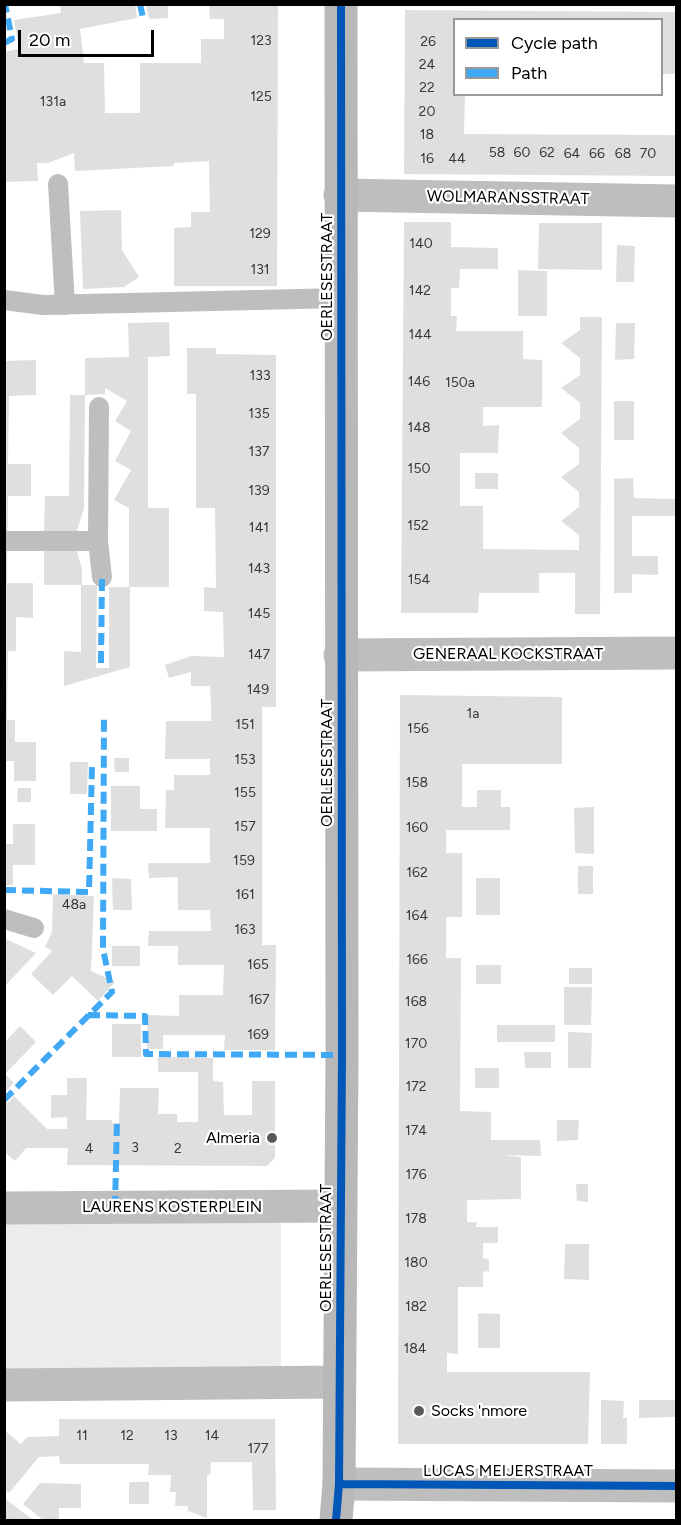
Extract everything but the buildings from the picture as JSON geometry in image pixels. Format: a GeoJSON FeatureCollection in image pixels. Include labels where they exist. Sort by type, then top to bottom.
{"type":"FeatureCollection","features":[{"type":"Feature","properties":{"kind":"street","name":"OERLESESTRAAT"},"geometry":{"type":"LineString","coordinates":[[336,1521],[339,1484],[342,1054],[341,4]]}},
{"type":"Feature","properties":{"kind":"street","name":"WOLMARANSSTRAAT"},"geometry":{"type":"LineString","coordinates":[[340,195],[676,201]]}},
{"type":"Feature","properties":{"kind":"street","name":"GENERAAL KOCKSTRAAT"},"geometry":{"type":"LineString","coordinates":[[340,655],[676,654]]}},
{"type":"Feature","properties":{"kind":"street","name":"LAURENS KOSTERPLEIN"},"geometry":{"type":"LineString","coordinates":[[4,1208],[340,1206]]}},
{"type":"Feature","properties":{"kind":"street"},"geometry":{"type":"LineString","coordinates":[[4,1385],[339,1382]]}},
{"type":"Feature","properties":{"kind":"street","name":"LUCAS MEIJERSTRAAT"},"geometry":{"type":"LineString","coordinates":[[339,1484],[676,1486]]}},
{"type":"Feature","properties":{"kind":"lane"},"geometry":{"type":"LineString","coordinates":[[58,184],[65,305]]}},
{"type":"Feature","properties":{"kind":"lane"},"geometry":{"type":"LineString","coordinates":[[4,300],[65,305],[341,298]]}},
{"type":"Feature","properties":{"kind":"lane"},"geometry":{"type":"LineString","coordinates":[[99,407],[98,541],[102,577]]}},
{"type":"Feature","properties":{"kind":"lane"},"geometry":{"type":"LineString","coordinates":[[8,541],[98,541]]}},
{"type":"Feature","properties":{"kind":"lane"},"geometry":{"type":"LineString","coordinates":[[4,919],[34,928]]}},
{"type":"Feature","properties":{"kind":"shaded area"},"geometry":{"type":"Polygon","coordinates":[[[281,1219],[281,1368],[5,1370],[4,1221],[281,1219]]]}},
{"type":"Feature","properties":{"kind":"marked path"},"geometry":{"type":"LineString","coordinates":[[4,43],[12,39],[5,4]]}},
{"type":"Feature","properties":{"kind":"marked path"},"geometry":{"type":"LineString","coordinates":[[140,4],[143,18]]}},
{"type":"Feature","properties":{"kind":"marked path"},"geometry":{"type":"LineString","coordinates":[[101,663],[102,577]]}},
{"type":"Feature","properties":{"kind":"marked path"},"geometry":{"type":"LineString","coordinates":[[4,1100],[112,992],[103,949],[104,714]]}},
{"type":"Feature","properties":{"kind":"marked path"},"geometry":{"type":"LineString","coordinates":[[4,890],[89,892],[92,766]]}},
{"type":"Feature","properties":{"kind":"marked path"},"geometry":{"type":"LineString","coordinates":[[88,1015],[145,1016],[146,1054],[342,1055]]}},
{"type":"Feature","properties":{"kind":"marked path"},"geometry":{"type":"LineString","coordinates":[[115,1208],[117,1119]]}},
{"type":"Feature","properties":{"kind":"cycle path"},"geometry":{"type":"LineString","coordinates":[[336,1520],[339,1484],[342,1055],[341,4]]}},
{"type":"Feature","properties":{"kind":"cycle path"},"geometry":{"type":"LineString","coordinates":[[339,1484],[676,1486]]}},
{"type":"Feature","properties":{"kind":"place","name":"Almeria"},"geometry":{"type":"Point","coordinates":[272,1138]}},
{"type":"Feature","properties":{"kind":"place","name":"Socks 'nmore"},"geometry":{"type":"Point","coordinates":[419,1411]}}]}
